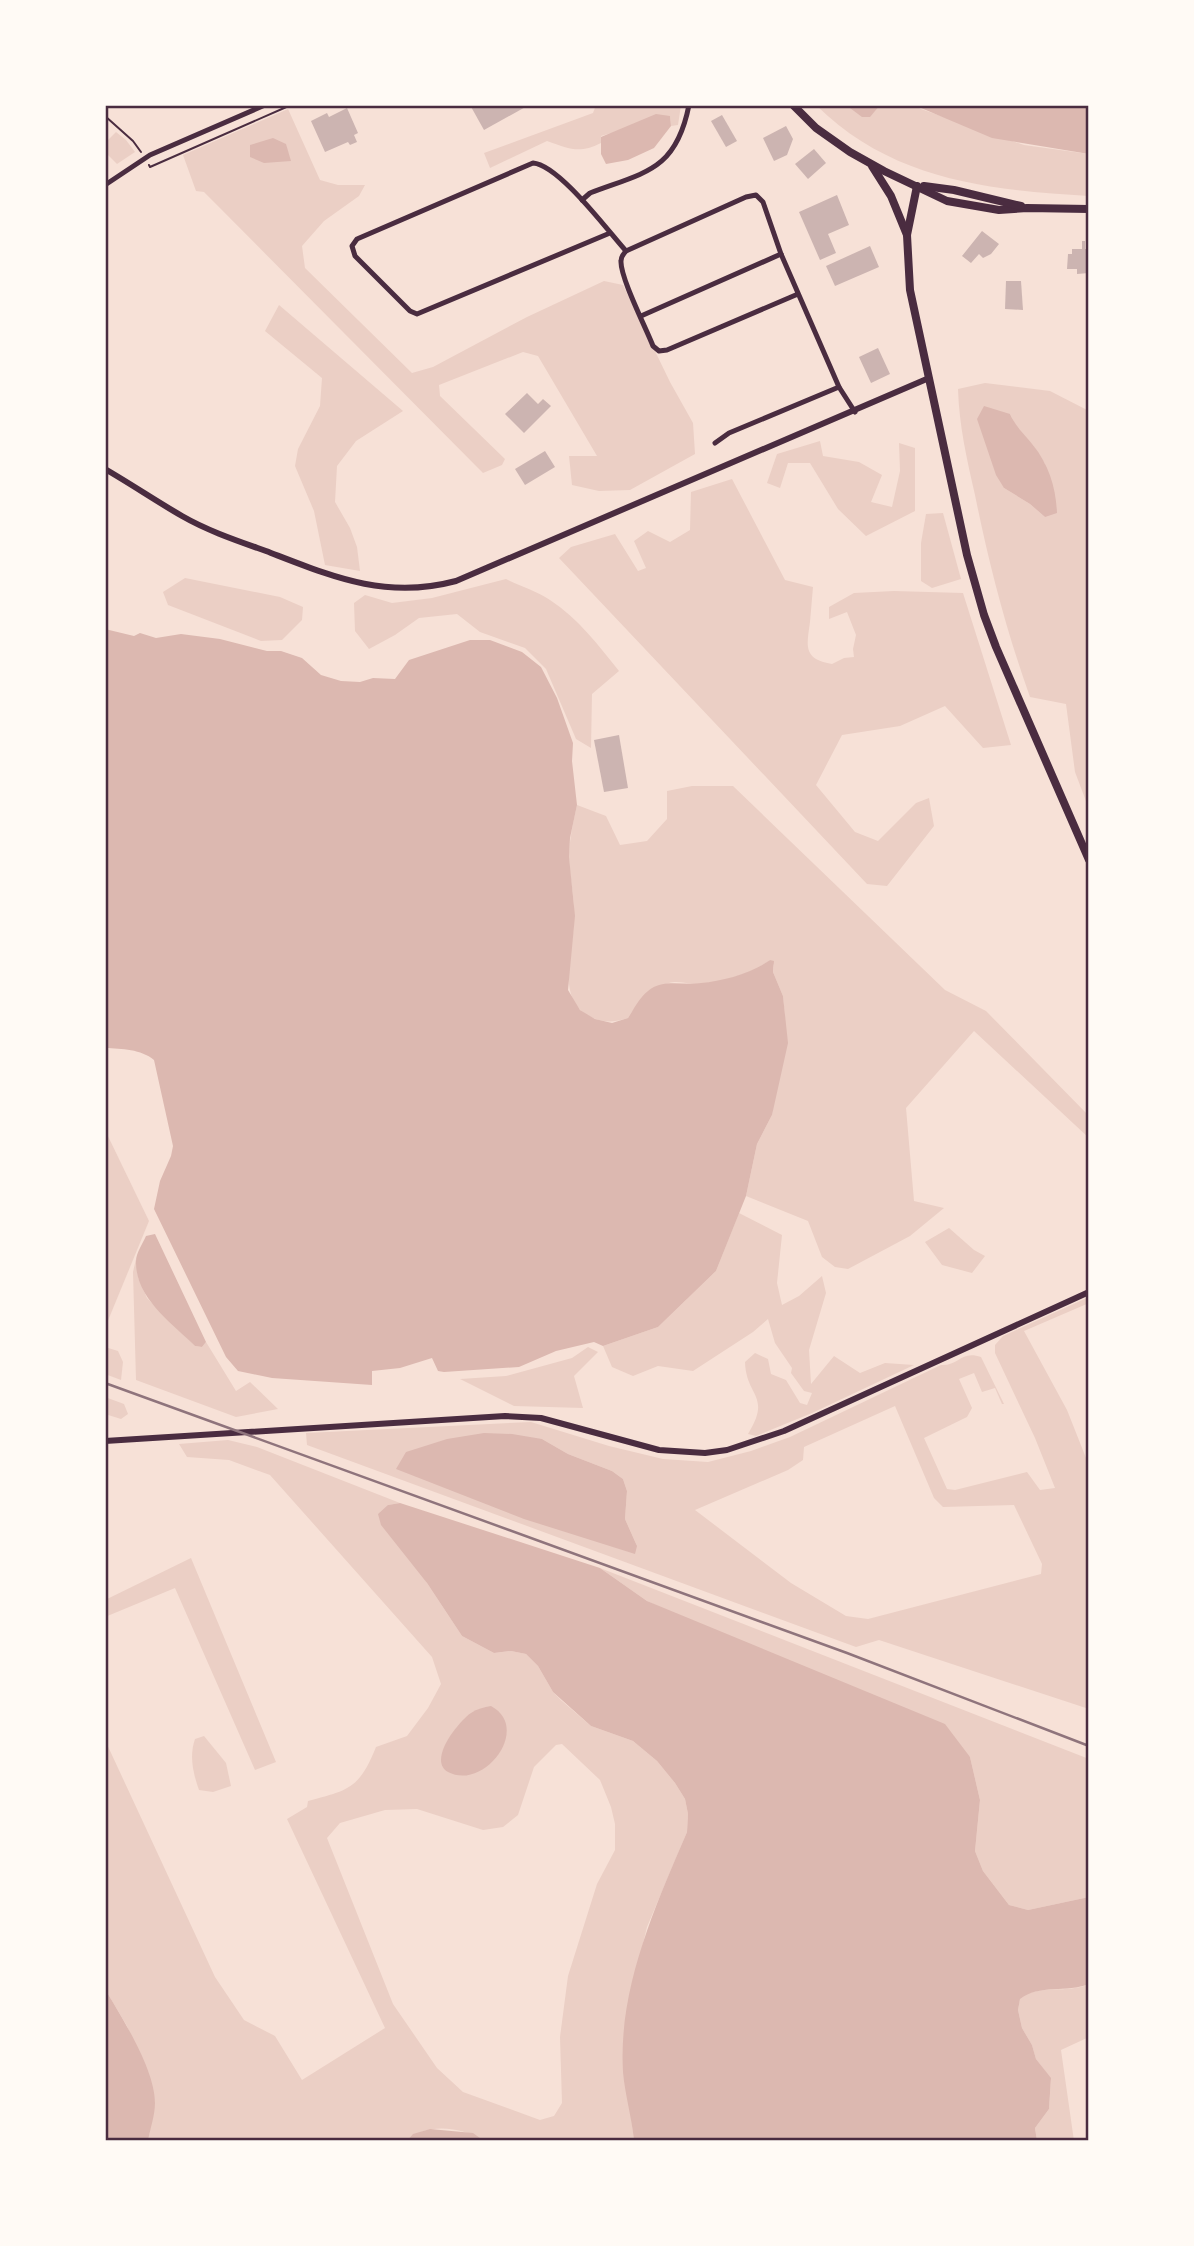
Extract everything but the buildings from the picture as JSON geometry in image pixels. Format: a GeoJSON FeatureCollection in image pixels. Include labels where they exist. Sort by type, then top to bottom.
{"type":"FeatureCollection","features":[{"type":"Feature","properties":{"kind":"main road"},"geometry":{"type":"LineString","coordinates":[[793,105],[816,128],[871,164],[917,186],[954,190],[1027,208],[1089,209]]}},
{"type":"Feature","properties":{"kind":"main road"},"geometry":{"type":"LineString","coordinates":[[871,164],[891,196],[907,235]]}},
{"type":"Feature","properties":{"kind":"main road"},"geometry":{"type":"LineString","coordinates":[[917,186],[907,235],[910,290],[967,555],[984,615],[1015,695],[1089,860]]}},
{"type":"Feature","properties":{"kind":"street"},"geometry":{"type":"LineString","coordinates":[[105,185],[150,155],[265,105]]}},
{"type":"Feature","properties":{"kind":"street"},"geometry":{"type":"LineString","coordinates":[[582,200],[590,193],[652,169],[664,161],[674,149],[689,105]]}},
{"type":"Feature","properties":{"kind":"street"},"geometry":{"type":"LineString","coordinates":[[610,233],[417,314],[410,311],[352,251],[357,239],[533,163],[541,163],[551,170],[582,200],[626,251]]}},
{"type":"Feature","properties":{"kind":"street"},"geometry":{"type":"LineString","coordinates":[[798,294],[667,350],[659,351],[653,346],[621,263],[626,251],[746,197],[756,195],[763,202],[781,254],[839,387],[855,412]]}},
{"type":"Feature","properties":{"kind":"street"},"geometry":{"type":"LineString","coordinates":[[641,316],[781,254]]}},
{"type":"Feature","properties":{"kind":"street"},"geometry":{"type":"LineString","coordinates":[[105,469],[197,524],[312,569],[360,585],[403,590],[426,588],[456,581],[929,378]]}},
{"type":"Feature","properties":{"kind":"street"},"geometry":{"type":"LineString","coordinates":[[715,443],[729,433],[839,387]]}},
{"type":"Feature","properties":{"kind":"street"},"geometry":{"type":"LineString","coordinates":[[105,1441],[505,1416],[541,1418],[659,1450],[727,1450],[784,1431],[1089,1292]]}},
{"type":"Feature","properties":{"kind":"path"},"geometry":{"type":"LineString","coordinates":[[148,164],[150,167],[291,105]]}},
{"type":"Feature","properties":{"kind":"path"},"geometry":{"type":"LineString","coordinates":[[105,116],[133,141],[141,153]]}},
{"type":"Feature","properties":{"kind":"shaded area"},"geometry":{"type":"Polygon","coordinates":[[[596,105],[681,105],[678,125],[671,126],[670,116],[601,136],[601,143],[580,149],[547,141],[490,168],[484,153],[593,113],[596,105]]]}},
{"type":"Feature","properties":{"kind":"shaded area"},"geometry":{"type":"Polygon","coordinates":[[[816,105],[914,105],[1024,145],[1089,154],[1089,196],[978,184],[909,165],[876,150],[845,130],[816,105]]]}},
{"type":"Feature","properties":{"kind":"shaded area"},"geometry":{"type":"Polygon","coordinates":[[[846,105],[880,105],[870,117],[862,117],[846,105]]]}},
{"type":"Feature","properties":{"kind":"shaded area"},"geometry":{"type":"Polygon","coordinates":[[[914,105],[1089,105],[1089,154],[992,138],[914,105]]]}},
{"type":"Feature","properties":{"kind":"shaded area"},"geometry":{"type":"Polygon","coordinates":[[[288,109],[320,180],[338,185],[365,185],[359,196],[324,221],[302,246],[305,268],[412,373],[433,367],[527,317],[604,281],[623,285],[693,423],[695,454],[630,490],[599,491],[572,485],[569,456],[597,456],[538,356],[523,352],[439,385],[440,396],[505,459],[502,465],[483,473],[204,192],[196,191],[183,155],[288,109]]]}},
{"type":"Feature","properties":{"kind":"shaded area"},"geometry":{"type":"Polygon","coordinates":[[[656,114],[670,116],[671,126],[654,148],[628,160],[606,164],[601,154],[601,137],[656,114]]]}},
{"type":"Feature","properties":{"kind":"shaded area"},"geometry":{"type":"Polygon","coordinates":[[[116,132],[135,152],[117,164],[105,152],[105,143],[116,132]]]}},
{"type":"Feature","properties":{"kind":"shaded area"},"geometry":{"type":"Polygon","coordinates":[[[273,138],[286,144],[291,161],[264,163],[250,157],[250,145],[273,138]]]}},
{"type":"Feature","properties":{"kind":"shaded area"},"geometry":{"type":"Polygon","coordinates":[[[279,305],[403,411],[356,441],[337,466],[335,502],[357,547],[360,571],[325,565],[314,511],[295,466],[298,449],[320,406],[322,378],[265,331],[279,305]]]}},
{"type":"Feature","properties":{"kind":"shaded area"},"geometry":{"type":"Polygon","coordinates":[[[985,383],[1050,391],[1089,411],[1089,809],[1075,772],[1066,704],[1030,697],[1013,647],[992,572],[969,469],[958,389],[985,383]],[[1010,414],[1004,488],[1045,517],[1045,464],[1033,445],[1019,432],[1010,414]]]}},
{"type":"Feature","properties":{"kind":"shaded area"},"geometry":{"type":"Polygon","coordinates":[[[984,406],[1010,414],[1039,453],[1051,477],[1057,513],[1045,517],[1004,488],[996,475],[977,419],[984,406]]]}},
{"type":"Feature","properties":{"kind":"shaded area"},"geometry":{"type":"Polygon","coordinates":[[[820,441],[823,456],[859,462],[882,475],[871,502],[892,507],[900,471],[899,443],[915,448],[915,511],[866,536],[838,509],[810,463],[788,463],[780,488],[767,483],[777,454],[820,441]]]}},
{"type":"Feature","properties":{"kind":"shaded area"},"geometry":{"type":"Polygon","coordinates":[[[732,479],[785,580],[813,587],[808,644],[815,659],[832,664],[854,657],[856,635],[847,612],[829,619],[829,607],[854,593],[963,593],[1011,745],[983,748],[945,706],[900,726],[842,735],[816,785],[855,832],[878,841],[916,803],[929,798],[934,826],[887,886],[867,884],[559,558],[571,547],[615,534],[638,571],[646,568],[634,541],[648,531],[670,542],[690,530],[691,492],[732,479]]]}},
{"type":"Feature","properties":{"kind":"shaded area"},"geometry":{"type":"Polygon","coordinates":[[[943,513],[961,579],[932,588],[921,581],[921,543],[926,514],[943,513]]]}},
{"type":"Feature","properties":{"kind":"shaded area"},"geometry":{"type":"Polygon","coordinates":[[[185,578],[280,597],[303,607],[302,620],[282,640],[261,641],[168,605],[163,592],[185,578]]]}},
{"type":"Feature","properties":{"kind":"shaded area"},"geometry":{"type":"Polygon","coordinates":[[[506,579],[540,594],[570,615],[619,671],[592,694],[591,748],[576,739],[546,669],[525,648],[480,632],[457,614],[419,618],[369,649],[355,631],[354,603],[365,595],[392,603],[432,598],[506,579]]]}},
{"type":"Feature","properties":{"kind":"shaded area"},"geometry":{"type":"Polygon","coordinates":[[[105,629],[134,636],[140,633],[156,638],[181,634],[220,639],[267,651],[281,651],[302,658],[321,675],[341,681],[395,679],[409,660],[470,640],[490,640],[522,652],[541,667],[557,698],[573,743],[572,761],[577,805],[569,857],[575,916],[568,990],[580,1010],[595,1019],[612,1023],[628,1018],[642,997],[654,987],[719,980],[737,976],[770,960],[774,961],[773,972],[783,996],[788,1043],[772,1115],[757,1144],[746,1196],[716,1271],[658,1327],[603,1346],[594,1342],[556,1351],[519,1367],[444,1372],[438,1371],[432,1358],[400,1368],[372,1371],[372,1385],[272,1378],[238,1371],[226,1357],[154,1209],[160,1181],[173,1146],[154,1060],[125,1049],[105,1048],[105,629]]]}},
{"type":"Feature","properties":{"kind":"shaded area"},"geometry":{"type":"Polygon","coordinates":[[[692,786],[733,786],[945,990],[986,1011],[1089,1116],[1089,1138],[974,1031],[906,1108],[914,1201],[944,1208],[910,1236],[848,1269],[835,1267],[822,1257],[808,1221],[746,1196],[757,1144],[772,1115],[785,1017],[783,996],[770,960],[754,970],[724,980],[696,984],[672,982],[662,985],[645,997],[628,1018],[612,1021],[592,1018],[577,1006],[571,995],[569,982],[574,913],[569,852],[577,805],[606,816],[620,845],[647,841],[667,819],[667,791],[692,786]]]}},
{"type":"Feature","properties":{"kind":"shaded area"},"geometry":{"type":"Polygon","coordinates":[[[105,1130],[149,1221],[107,1323],[105,1323],[105,1130]]]}},
{"type":"Feature","properties":{"kind":"shaded area"},"geometry":{"type":"Polygon","coordinates":[[[739,1213],[782,1235],[777,1283],[782,1305],[799,1296],[822,1276],[826,1293],[809,1350],[811,1384],[834,1356],[860,1373],[885,1363],[914,1365],[756,1436],[748,1434],[755,1421],[758,1403],[746,1374],[745,1362],[755,1353],[768,1359],[771,1374],[786,1380],[800,1403],[807,1405],[812,1393],[804,1391],[791,1373],[792,1368],[775,1343],[768,1319],[753,1332],[693,1371],[658,1366],[633,1376],[612,1367],[603,1346],[658,1327],[716,1271],[739,1213]]]}},
{"type":"Feature","properties":{"kind":"shaded area"},"geometry":{"type":"Polygon","coordinates":[[[949,1228],[985,1256],[972,1273],[942,1265],[925,1242],[949,1228]]]}},
{"type":"Feature","properties":{"kind":"shaded area"},"geometry":{"type":"Polygon","coordinates":[[[155,1234],[206,1342],[202,1347],[195,1346],[156,1309],[142,1287],[137,1274],[136,1258],[146,1236],[155,1234]]]}},
{"type":"Feature","properties":{"kind":"shaded area"},"geometry":{"type":"Polygon","coordinates":[[[136,1259],[138,1277],[147,1298],[195,1346],[202,1347],[206,1342],[236,1391],[250,1382],[278,1409],[236,1417],[136,1380],[133,1272],[136,1259]]]}},
{"type":"Feature","properties":{"kind":"shaded area"},"geometry":{"type":"Polygon","coordinates":[[[1089,1297],[1089,1303],[1024,1331],[1067,1410],[1088,1463],[1089,1709],[879,1640],[856,1647],[307,1445],[306,1433],[531,1422],[663,1459],[708,1462],[790,1437],[941,1365],[974,1355],[981,1357],[1004,1404],[995,1388],[982,1392],[974,1373],[959,1379],[972,1408],[967,1417],[924,1438],[947,1489],[955,1490],[1027,1472],[1040,1490],[1055,1488],[995,1353],[995,1345],[1003,1336],[1089,1297]],[[895,1406],[804,1447],[803,1460],[788,1470],[695,1510],[791,1583],[846,1616],[868,1619],[1041,1574],[1042,1564],[1014,1505],[943,1507],[934,1498],[895,1406]],[[542,1439],[637,1546],[625,1519],[627,1491],[623,1479],[612,1471],[568,1454],[542,1439]]]}},
{"type":"Feature","properties":{"kind":"shaded area"},"geometry":{"type":"Polygon","coordinates":[[[105,1347],[118,1351],[123,1362],[121,1380],[105,1374],[105,1347]]]}},
{"type":"Feature","properties":{"kind":"shaded area"},"geometry":{"type":"Polygon","coordinates":[[[588,1347],[598,1352],[574,1376],[583,1408],[514,1406],[460,1379],[506,1376],[572,1358],[588,1347]]]}},
{"type":"Feature","properties":{"kind":"shaded area"},"geometry":{"type":"Polygon","coordinates":[[[105,1397],[124,1404],[128,1414],[121,1419],[105,1414],[105,1397]]]}},
{"type":"Feature","properties":{"kind":"shaded area"},"geometry":{"type":"Polygon","coordinates":[[[484,1433],[542,1439],[568,1454],[612,1471],[623,1479],[627,1491],[625,1519],[637,1546],[635,1554],[524,1519],[396,1469],[406,1452],[447,1439],[484,1433]]]}},
{"type":"Feature","properties":{"kind":"shaded area"},"geometry":{"type":"Polygon","coordinates":[[[228,1440],[257,1447],[400,1503],[388,1505],[427,1583],[462,1636],[494,1653],[511,1651],[526,1654],[538,1666],[553,1692],[562,1701],[591,1726],[633,1741],[657,1761],[675,1783],[685,1799],[687,1832],[647,1927],[629,2002],[623,2048],[634,2141],[484,2141],[466,2132],[434,2129],[415,2135],[407,2141],[148,2141],[155,2102],[127,2026],[105,1989],[105,1740],[215,1977],[244,2020],[275,2036],[302,2080],[385,2028],[287,1819],[307,1807],[308,1801],[334,1794],[358,1780],[376,1747],[407,1736],[428,1708],[441,1684],[432,1657],[270,1475],[229,1460],[187,1457],[179,1444],[228,1440]],[[562,1744],[556,1745],[534,1767],[518,1815],[503,1827],[483,1830],[417,1809],[385,1810],[340,1823],[327,1838],[393,2004],[437,2068],[463,2092],[540,2120],[554,2116],[562,2103],[560,2037],[568,1976],[597,1884],[615,1850],[615,1824],[600,1780],[562,1744]]]}},
{"type":"Feature","properties":{"kind":"shaded area"},"geometry":{"type":"Polygon","coordinates":[[[400,1503],[600,1568],[647,1601],[945,1724],[970,1757],[980,1800],[975,1851],[983,1871],[1009,1905],[1028,1910],[1089,1897],[1089,1984],[1044,1990],[1020,1999],[1018,2010],[1022,2028],[1032,2045],[1036,2059],[1051,2078],[1049,2109],[1035,2128],[1037,2141],[634,2141],[623,2072],[626,2010],[651,1919],[687,1832],[685,1799],[657,1761],[633,1741],[591,1726],[553,1692],[538,1666],[526,1654],[511,1651],[494,1653],[462,1636],[427,1583],[381,1525],[378,1514],[388,1505],[400,1503]]]}},
{"type":"Feature","properties":{"kind":"shaded area"},"geometry":{"type":"Polygon","coordinates":[[[191,1558],[276,1762],[255,1770],[175,1588],[105,1617],[105,1600],[191,1558]]]}},
{"type":"Feature","properties":{"kind":"shaded area"},"geometry":{"type":"Polygon","coordinates":[[[600,1568],[1089,1759],[1089,1897],[1028,1910],[1009,1905],[983,1871],[975,1851],[980,1800],[970,1757],[647,1601],[600,1568]]]}},
{"type":"Feature","properties":{"kind":"shaded area"},"geometry":{"type":"Polygon","coordinates":[[[491,1706],[502,1716],[507,1728],[505,1742],[498,1754],[476,1773],[462,1776],[448,1772],[442,1766],[441,1759],[447,1741],[471,1713],[491,1706]]]}},
{"type":"Feature","properties":{"kind":"shaded area"},"geometry":{"type":"Polygon","coordinates":[[[204,1736],[226,1763],[231,1786],[213,1792],[199,1790],[192,1752],[195,1739],[204,1736]]]}},
{"type":"Feature","properties":{"kind":"shaded area"},"geometry":{"type":"Polygon","coordinates":[[[1089,1984],[1089,2037],[1061,2050],[1074,2141],[1037,2141],[1035,2128],[1049,2109],[1051,2079],[1036,2059],[1032,2045],[1022,2028],[1018,2010],[1020,1998],[1036,1991],[1089,1984]]]}},
{"type":"Feature","properties":{"kind":"shaded area"},"geometry":{"type":"Polygon","coordinates":[[[105,1989],[150,2075],[155,2103],[148,2141],[105,2141],[105,1989]]]}},
{"type":"Feature","properties":{"kind":"shaded area"},"geometry":{"type":"Polygon","coordinates":[[[430,2129],[473,2133],[484,2141],[407,2141],[413,2134],[430,2129]]]}},
{"type":"Feature","properties":{"kind":"railway"},"geometry":{"type":"LineString","coordinates":[[105,1383],[847,1653],[1089,1746]]}}]}
